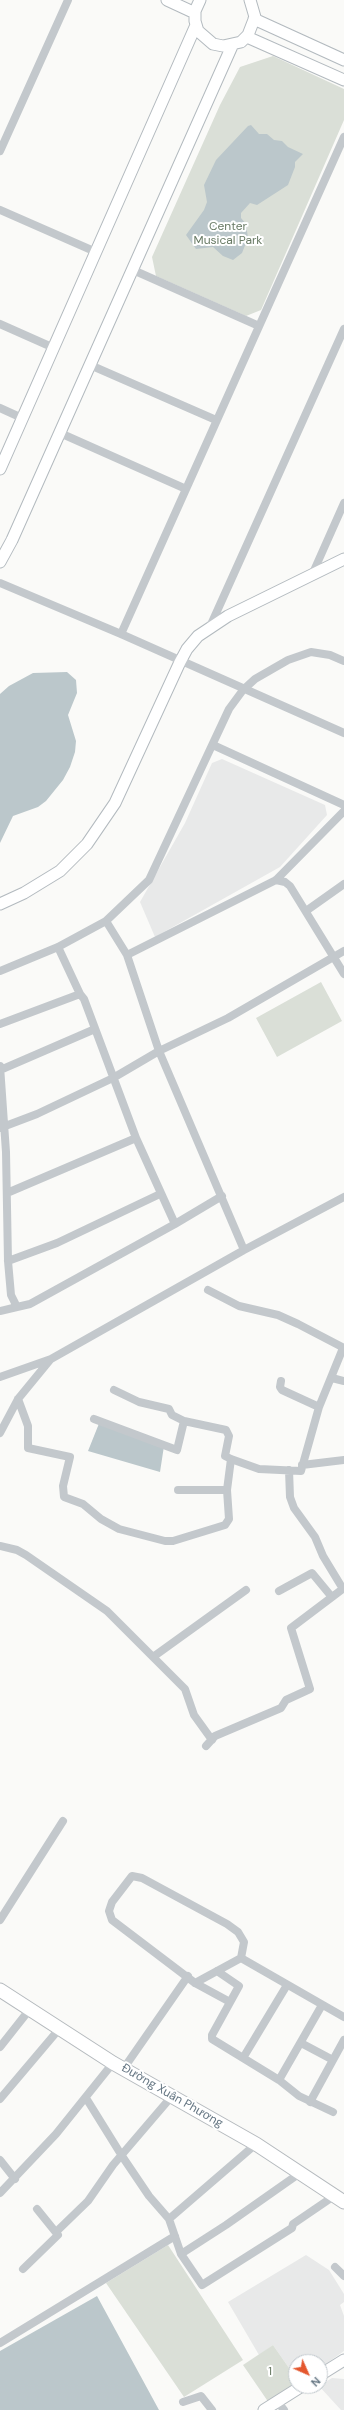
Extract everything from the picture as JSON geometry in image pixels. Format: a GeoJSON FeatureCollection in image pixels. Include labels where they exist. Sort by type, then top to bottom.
{"type":"FeatureCollection","features":[{"type":"Feature","properties":{"kind":"main road","name":"Đường Xuân Phương"},"geometry":{"type":"LineString","coordinates":[[0,1990],[119,2066],[256,2144],[339,2199]]}},
{"type":"Feature","properties":{"kind":"street"},"geometry":{"type":"LineString","coordinates":[[0,151],[68,0]]}},
{"type":"Feature","properties":{"kind":"street"},"geometry":{"type":"LineString","coordinates":[[167,0],[195,13]]}},
{"type":"Feature","properties":{"kind":"street"},"geometry":{"type":"LineString","coordinates":[[200,0],[195,13],[196,25],[204,38],[213,44],[232,46]]}},
{"type":"Feature","properties":{"kind":"street"},"geometry":{"type":"LineString","coordinates":[[0,562],[12,540],[232,46],[247,37],[254,7],[344,60]]}},
{"type":"Feature","properties":{"kind":"street"},"geometry":{"type":"LineString","coordinates":[[0,469],[196,25]]}},
{"type":"Feature","properties":{"kind":"street"},"geometry":{"type":"LineString","coordinates":[[247,37],[344,80]]}},
{"type":"Feature","properties":{"kind":"street"},"geometry":{"type":"LineString","coordinates":[[121,634],[344,137]]}},
{"type":"Feature","properties":{"kind":"street"},"geometry":{"type":"LineString","coordinates":[[0,210],[96,252]]}},
{"type":"Feature","properties":{"kind":"street"},"geometry":{"type":"LineString","coordinates":[[132,270],[259,326]]}},
{"type":"Feature","properties":{"kind":"street"},"geometry":{"type":"LineString","coordinates":[[0,324],[54,348]]}},
{"type":"Feature","properties":{"kind":"street"},"geometry":{"type":"LineString","coordinates":[[208,629],[344,329]]}},
{"type":"Feature","properties":{"kind":"street"},"geometry":{"type":"LineString","coordinates":[[90,365],[216,420]]}},
{"type":"Feature","properties":{"kind":"street"},"geometry":{"type":"LineString","coordinates":[[0,408],[22,418]]}},
{"type":"Feature","properties":{"kind":"street"},"geometry":{"type":"LineString","coordinates":[[60,433],[186,489]]}},
{"type":"Feature","properties":{"kind":"street"},"geometry":{"type":"LineString","coordinates":[[312,575],[344,503]]}},
{"type":"Feature","properties":{"kind":"street"},"geometry":{"type":"LineString","coordinates":[[0,904],[24,893],[60,870],[87,844],[115,803],[180,662],[198,636],[240,610],[344,559]]}},
{"type":"Feature","properties":{"kind":"street"},"geometry":{"type":"LineString","coordinates":[[0,583],[121,634],[243,690],[344,733]]}},
{"type":"Feature","properties":{"kind":"street"},"geometry":{"type":"LineString","coordinates":[[0,971],[58,947],[106,921],[152,876],[229,709],[243,690],[255,679],[272,669],[306,654],[320,653],[344,661]]}},
{"type":"Feature","properties":{"kind":"street"},"geometry":{"type":"LineString","coordinates":[[213,745],[344,805]]}},
{"type":"Feature","properties":{"kind":"street"},"geometry":{"type":"LineString","coordinates":[[127,955],[276,880],[344,811]]}},
{"type":"Feature","properties":{"kind":"street"},"geometry":{"type":"LineString","coordinates":[[276,880],[290,886],[335,956],[344,974]]}},
{"type":"Feature","properties":{"kind":"street"},"geometry":{"type":"LineString","coordinates":[[306,911],[344,884]]}},
{"type":"Feature","properties":{"kind":"street"},"geometry":{"type":"LineString","coordinates":[[106,921],[127,955],[159,1051],[244,1250]]}},
{"type":"Feature","properties":{"kind":"street"},"geometry":{"type":"LineString","coordinates":[[58,947],[80,994],[84,999],[136,1138],[160,1194],[175,1224]]}},
{"type":"Feature","properties":{"kind":"street"},"geometry":{"type":"LineString","coordinates":[[2,1128],[114,1078],[159,1051],[228,1018],[344,951]]}},
{"type":"Feature","properties":{"kind":"street"},"geometry":{"type":"LineString","coordinates":[[0,1024],[80,994]]}},
{"type":"Feature","properties":{"kind":"street"},"geometry":{"type":"LineString","coordinates":[[0,1070],[95,1029]]}},
{"type":"Feature","properties":{"kind":"street"},"geometry":{"type":"LineString","coordinates":[[0,1066],[2,1128],[7,1194],[8,1260],[11,1295],[16,1307]]}},
{"type":"Feature","properties":{"kind":"street"},"geometry":{"type":"LineString","coordinates":[[7,1194],[136,1138]]}},
{"type":"Feature","properties":{"kind":"street"},"geometry":{"type":"LineString","coordinates":[[8,1260],[57,1243],[160,1194]]}},
{"type":"Feature","properties":{"kind":"street"},"geometry":{"type":"LineString","coordinates":[[0,1311],[30,1304],[175,1224],[222,1196]]}},
{"type":"Feature","properties":{"kind":"street"},"geometry":{"type":"LineString","coordinates":[[0,1377],[51,1359],[244,1250],[344,1197]]}},
{"type":"Feature","properties":{"kind":"street"},"geometry":{"type":"LineString","coordinates":[[114,1390],[139,1402],[169,1409],[172,1415],[184,1421],[226,1430],[229,1436],[225,1456],[231,1459],[259,1469],[301,1471],[319,1406],[344,1348],[278,1315],[239,1306],[208,1290]]}},
{"type":"Feature","properties":{"kind":"street"},"geometry":{"type":"LineString","coordinates":[[0,1433],[18,1399],[51,1359]]}},
{"type":"Feature","properties":{"kind":"street"},"geometry":{"type":"LineString","coordinates":[[332,1378],[344,1381]]}},
{"type":"Feature","properties":{"kind":"street"},"geometry":{"type":"LineString","coordinates":[[281,1381],[280,1387],[282,1390],[319,1406]]}},
{"type":"Feature","properties":{"kind":"street"},"geometry":{"type":"LineString","coordinates":[[18,1399],[28,1426],[28,1448],[70,1457],[63,1486],[64,1497],[83,1504],[114,1527],[165,1541],[173,1541],[225,1524],[229,1519],[227,1490],[231,1459]]}},
{"type":"Feature","properties":{"kind":"street"},"geometry":{"type":"LineString","coordinates":[[94,1419],[177,1450],[184,1421]]}},
{"type":"Feature","properties":{"kind":"street"},"geometry":{"type":"LineString","coordinates":[[302,1465],[344,1460]]}},
{"type":"Feature","properties":{"kind":"street"},"geometry":{"type":"LineString","coordinates":[[0,1546],[17,1550],[26,1555],[96,1602],[185,1689],[194,1715],[209,1743],[215,1736],[281,1708],[286,1700],[310,1689],[291,1628],[331,1596],[344,1589],[323,1556],[315,1537],[294,1508],[290,1497],[289,1470]]}},
{"type":"Feature","properties":{"kind":"street"},"geometry":{"type":"LineString","coordinates":[[178,1490],[227,1490]]}},
{"type":"Feature","properties":{"kind":"street"},"geometry":{"type":"LineString","coordinates":[[279,1591],[312,1573],[331,1596]]}},
{"type":"Feature","properties":{"kind":"street"},"geometry":{"type":"LineString","coordinates":[[153,1657],[246,1590]]}},
{"type":"Feature","properties":{"kind":"street"},"geometry":{"type":"LineString","coordinates":[[0,1920],[63,1821]]}},
{"type":"Feature","properties":{"kind":"street"},"geometry":{"type":"LineString","coordinates":[[230,2002],[196,1983],[112,1920],[109,1911],[112,1902],[132,1876],[142,1878],[238,1932],[244,1942],[241,1958]]}},
{"type":"Feature","properties":{"kind":"street"},"geometry":{"type":"LineString","coordinates":[[196,1983],[241,1958]]}},
{"type":"Feature","properties":{"kind":"street"},"geometry":{"type":"LineString","coordinates":[[241,1958],[344,2017]]}},
{"type":"Feature","properties":{"kind":"street"},"geometry":{"type":"LineString","coordinates":[[217,1971],[239,1986],[212,2035],[212,2039],[279,2080],[299,2096],[333,2112]]}},
{"type":"Feature","properties":{"kind":"street"},"geometry":{"type":"LineString","coordinates":[[0,2193],[15,2179],[86,2098],[119,2066],[188,1976]]}},
{"type":"Feature","properties":{"kind":"street"},"geometry":{"type":"LineString","coordinates":[[243,2058],[287,1985]]}},
{"type":"Feature","properties":{"kind":"street"},"geometry":{"type":"LineString","coordinates":[[279,2080],[322,2005]]}},
{"type":"Feature","properties":{"kind":"street"},"geometry":{"type":"LineString","coordinates":[[0,2047],[30,2009]]}},
{"type":"Feature","properties":{"kind":"street"},"geometry":{"type":"LineString","coordinates":[[0,2099],[60,2028]]}},
{"type":"Feature","properties":{"kind":"street"},"geometry":{"type":"LineString","coordinates":[[310,2102],[344,2040]]}},
{"type":"Feature","properties":{"kind":"street"},"geometry":{"type":"LineString","coordinates":[[301,2043],[333,2060]]}},
{"type":"Feature","properties":{"kind":"street"},"geometry":{"type":"LineString","coordinates":[[56,2232],[88,2201],[122,2156],[172,2096]]}},
{"type":"Feature","properties":{"kind":"street"},"geometry":{"type":"LineString","coordinates":[[86,2098],[149,2196],[169,2219],[181,2254],[202,2285],[292,2228],[294,2224],[339,2199]]}},
{"type":"Feature","properties":{"kind":"street"},"geometry":{"type":"LineString","coordinates":[[169,2219],[256,2144]]}},
{"type":"Feature","properties":{"kind":"street"},"geometry":{"type":"LineString","coordinates":[[0,2160],[15,2179]]}},
{"type":"Feature","properties":{"kind":"street"},"geometry":{"type":"LineString","coordinates":[[181,2254],[226,2225],[300,2173]]}},
{"type":"Feature","properties":{"kind":"street"},"geometry":{"type":"LineString","coordinates":[[23,2268],[58,2235],[36,2209]]}},
{"type":"Feature","properties":{"kind":"street"},"geometry":{"type":"LineString","coordinates":[[0,2343],[175,2236]]}},
{"type":"Feature","properties":{"kind":"street"},"geometry":{"type":"LineString","coordinates":[[335,2267],[344,2276]]}},
{"type":"Feature","properties":{"kind":"street"},"geometry":{"type":"LineString","coordinates":[[328,2370],[344,2360]]}},
{"type":"Feature","properties":{"kind":"street"},"geometry":{"type":"LineString","coordinates":[[264,2410],[280,2406],[293,2394]]}},
{"type":"Feature","properties":{"kind":"street"},"geometry":{"type":"LineString","coordinates":[[183,2402],[201,2396],[212,2410]]}},
{"type":"Feature","properties":{"kind":"shaded area"},"geometry":{"type":"Polygon","coordinates":[[[251,125],[259,134],[267,134],[274,140],[282,141],[288,147],[303,154],[295,162],[295,167],[288,185],[257,205],[250,203],[241,213],[241,218],[246,224],[248,238],[242,253],[233,260],[223,256],[213,247],[196,249],[186,235],[204,210],[207,202],[204,185],[216,160],[248,126],[251,125]]]}},
{"type":"Feature","properties":{"kind":"shaded area"},"geometry":{"type":"Polygon","coordinates":[[[67,672],[76,680],[77,693],[68,715],[76,741],[75,752],[70,767],[63,780],[46,801],[38,807],[13,816],[0,843],[0,694],[9,686],[33,673],[67,672]]]}},
{"type":"Feature","properties":{"kind":"shaded area"},"geometry":{"type":"Polygon","coordinates":[[[222,759],[325,805],[327,815],[280,867],[155,937],[140,902],[185,823],[212,763],[222,759]]]}},
{"type":"Feature","properties":{"kind":"shaded area"},"geometry":{"type":"Polygon","coordinates":[[[100,1421],[164,1446],[160,1472],[88,1451],[100,1421]]]}},
{"type":"Feature","properties":{"kind":"shaded area"},"geometry":{"type":"Polygon","coordinates":[[[306,2255],[329,2270],[344,2294],[344,2302],[340,2305],[344,2316],[344,2351],[328,2362],[328,2354],[288,2354],[288,2367],[273,2345],[259,2355],[228,2302],[306,2255]]]}},
{"type":"Feature","properties":{"kind":"shaded area"},"geometry":{"type":"Polygon","coordinates":[[[97,2296],[159,2410],[0,2410],[0,2351],[97,2296]]]}},
{"type":"Feature","properties":{"kind":"shaded area"},"geometry":{"type":"Polygon","coordinates":[[[332,2378],[344,2379],[344,2410],[341,2410],[326,2394],[328,2394],[328,2380],[332,2378]]]}},
{"type":"Feature","properties":{"kind":"green space","name":"Center Musical Park"},"geometry":{"type":"Polygon","coordinates":[[[273,56],[344,89],[344,120],[261,310],[246,316],[156,276],[152,257],[220,105],[240,67],[273,56]]]}},
{"type":"Feature","properties":{"kind":"green space"},"geometry":{"type":"Polygon","coordinates":[[[321,982],[342,1021],[277,1057],[256,1018],[321,982]]]}},
{"type":"Feature","properties":{"kind":"green space"},"geometry":{"type":"Polygon","coordinates":[[[168,2245],[243,2360],[184,2397],[106,2283],[168,2245]]]}},
{"type":"Feature","properties":{"kind":"green space","name":"1"},"geometry":{"type":"Polygon","coordinates":[[[273,2345],[288,2367],[288,2390],[269,2403],[243,2365],[273,2345]]]}}]}
